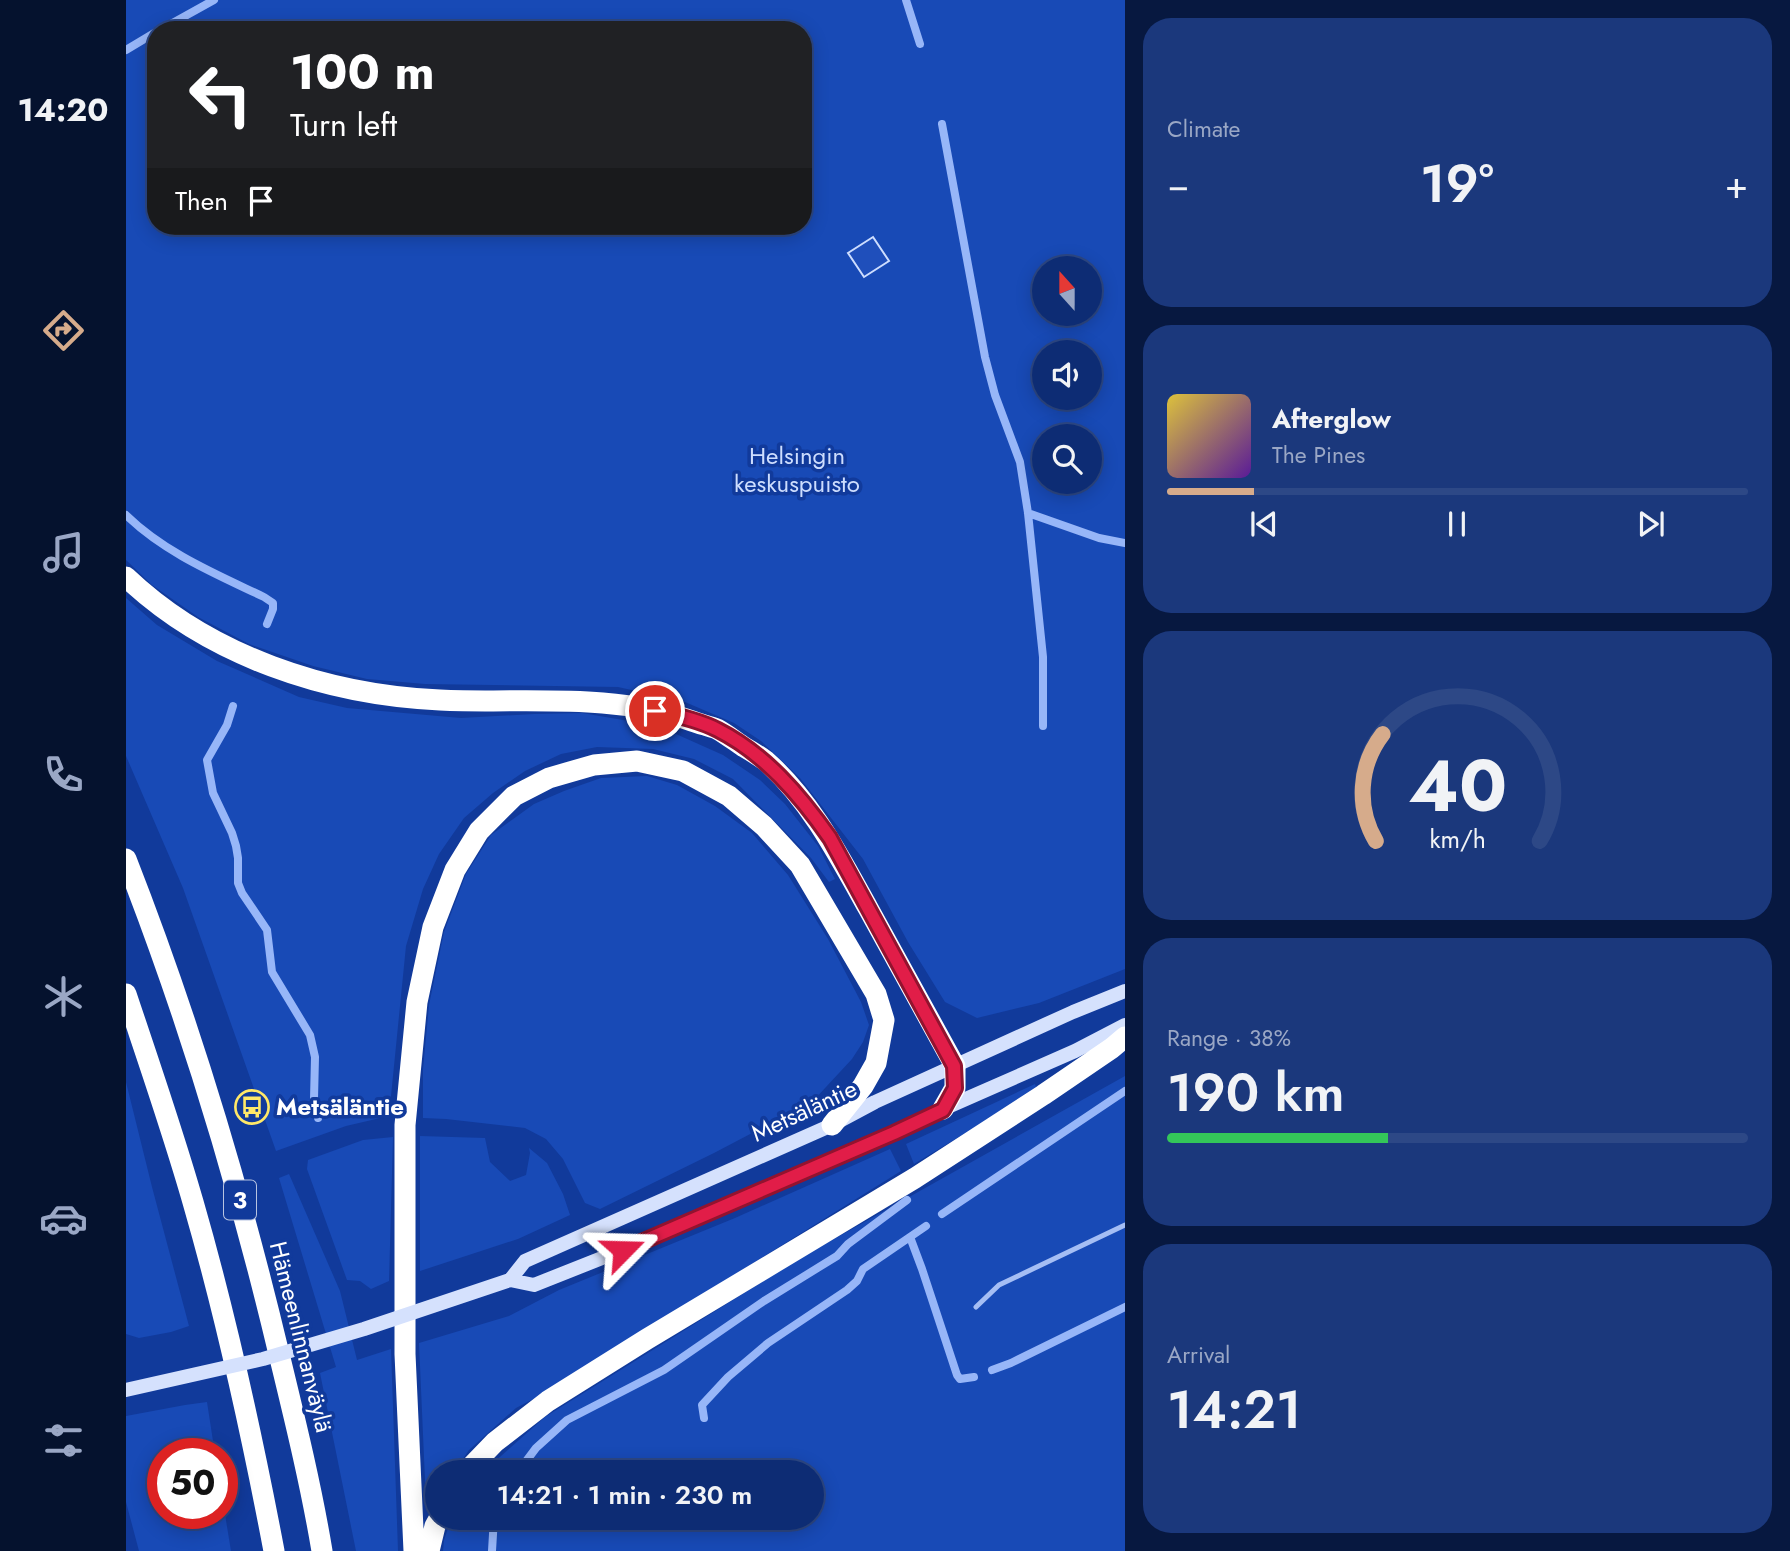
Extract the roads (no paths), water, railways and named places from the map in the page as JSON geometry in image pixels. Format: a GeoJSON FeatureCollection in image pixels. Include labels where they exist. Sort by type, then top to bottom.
{"type":"FeatureCollection","features":[{"type":"Feature","properties":{"kind":"highway"},"geometry":{"type":"LineString","coordinates":[[126,577],[143,593],[192,626],[249,657],[309,679],[373,694],[438,700],[591,701],[634,706],[676,715],[717,730],[765,761],[792,789],[830,838],[954,1066],[955,1088],[943,1110]]}},
{"type":"Feature","properties":{"kind":"highway"},"geometry":{"type":"LineString","coordinates":[[414,1551],[405,1354],[405,1125],[417,1002],[433,927],[455,870],[479,831],[514,796],[549,778],[594,765],[637,761],[683,771],[729,796],[764,826],[800,864],[876,994],[884,1020],[876,1063],[863,1086],[832,1125]]}},
{"type":"Feature","properties":{"kind":"highway","name":"Hämeenlinnanväylä"},"geometry":{"type":"LineString","coordinates":[[126,859],[215,1114],[237,1191],[265,1293],[311,1486],[322,1551]]}},
{"type":"Feature","properties":{"kind":"highway","name":"3"},"geometry":{"type":"LineString","coordinates":[[126,994],[164,1105],[214,1279],[274,1551]]}},
{"type":"Feature","properties":{"kind":"highway"},"geometry":{"type":"LineString","coordinates":[[478,1460],[495,1442],[548,1401],[915,1178],[1044,1095],[1125,1037]]}},
{"type":"Feature","properties":{"kind":"highway"},"geometry":{"type":"LineString","coordinates":[[429,1551],[434,1530]]}},
{"type":"Feature","properties":{"kind":"main road","name":"Metsäläntie"},"geometry":{"type":"LineString","coordinates":[[510,1280],[526,1261],[832,1125],[875,1102],[1125,990]]}},
{"type":"Feature","properties":{"kind":"main road","name":"Metsäläntie"},"geometry":{"type":"LineString","coordinates":[[126,1390],[263,1359],[364,1329],[510,1280],[534,1285],[682,1225],[894,1133],[1075,1051],[1125,1025]]}},
{"type":"Feature","properties":{"kind":"lane"},"geometry":{"type":"LineString","coordinates":[[976,1307],[999,1285],[1125,1225]]}},
{"type":"Feature","properties":{"kind":"waterway"},"geometry":{"type":"LineString","coordinates":[[176,21],[214,0]]}},
{"type":"Feature","properties":{"kind":"waterway"},"geometry":{"type":"LineString","coordinates":[[906,0],[920,44]]}},
{"type":"Feature","properties":{"kind":"waterway"},"geometry":{"type":"LineString","coordinates":[[126,50],[147,37]]}},
{"type":"Feature","properties":{"kind":"waterway"},"geometry":{"type":"LineString","coordinates":[[942,124],[985,357],[995,395],[1020,462],[1043,657],[1043,726]]}},
{"type":"Feature","properties":{"kind":"waterway"},"geometry":{"type":"LineString","coordinates":[[1028,513],[1099,538],[1125,543]]}},
{"type":"Feature","properties":{"kind":"waterway"},"geometry":{"type":"LineString","coordinates":[[126,515],[174,552],[273,603],[267,624]]}},
{"type":"Feature","properties":{"kind":"waterway"},"geometry":{"type":"LineString","coordinates":[[233,706],[227,725],[207,760],[213,793],[236,846],[238,883],[267,930],[272,972],[310,1035],[315,1057],[314,1099],[318,1118]]}},
{"type":"Feature","properties":{"kind":"waterway"},"geometry":{"type":"LineString","coordinates":[[942,1214],[1125,1091]]}},
{"type":"Feature","properties":{"kind":"waterway"},"geometry":{"type":"LineString","coordinates":[[527,1460],[536,1448],[567,1420],[664,1370],[764,1301],[837,1256],[848,1244],[907,1200]]}},
{"type":"Feature","properties":{"kind":"waterway"},"geometry":{"type":"LineString","coordinates":[[704,1418],[702,1405],[728,1377],[768,1343],[847,1290],[857,1281],[863,1269],[926,1226]]}},
{"type":"Feature","properties":{"kind":"waterway"},"geometry":{"type":"LineString","coordinates":[[910,1237],[957,1375],[960,1379],[974,1377]]}},
{"type":"Feature","properties":{"kind":"waterway"},"geometry":{"type":"LineString","coordinates":[[992,1370],[1125,1307]]}},
{"type":"Feature","properties":{"kind":"waterway"},"geometry":{"type":"LineString","coordinates":[[492,1551],[493,1530]]}},
{"type":"Feature","properties":{"kind":"place","name":"Metsäläntie"},"geometry":{"type":"Point","coordinates":[252,1107]}},
{"type":"Feature","properties":{"kind":"park label","name":"Helsingin keskuspuisto"},"geometry":{"type":"Point","coordinates":[797,470]}}]}
